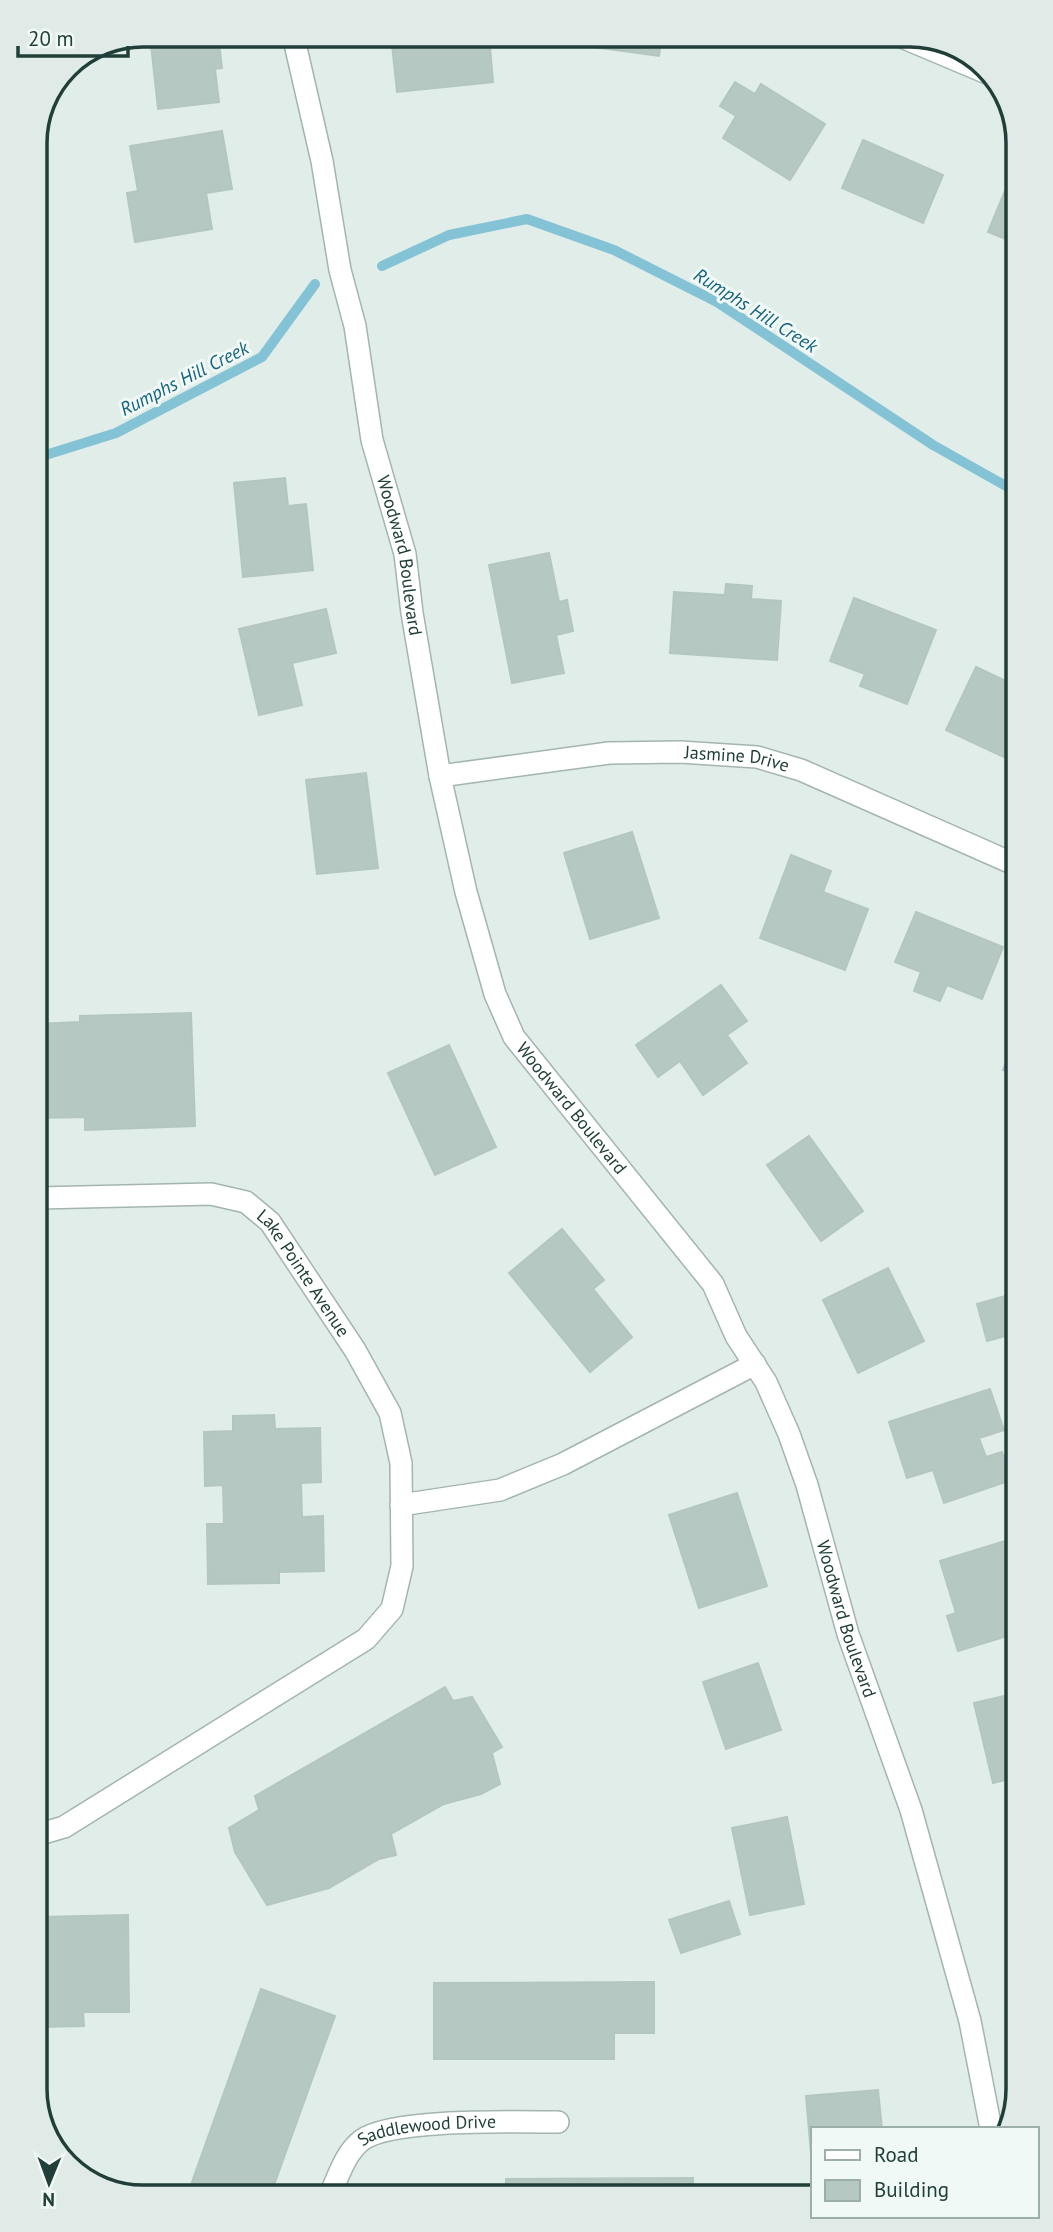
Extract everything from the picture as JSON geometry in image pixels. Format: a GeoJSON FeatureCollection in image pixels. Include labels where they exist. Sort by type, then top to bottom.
{"type":"FeatureCollection","features":[{"type":"Feature","properties":{"kind":"street","name":"Woodward Boulevard"},"geometry":{"type":"LineString","coordinates":[[296,47],[322,161],[340,270],[355,326],[372,440],[405,554],[440,776],[470,905],[495,994],[514,1037],[713,1284],[736,1336],[755,1364],[794,1447],[848,1634],[911,1810],[970,2021],[991,2127]]}},
{"type":"Feature","properties":{"kind":"street"},"geometry":{"type":"LineString","coordinates":[[932,50],[958,61]]}},
{"type":"Feature","properties":{"kind":"street","name":"Jasmine Drive"},"geometry":{"type":"LineString","coordinates":[[440,776],[609,753],[680,752],[757,757],[801,770],[1006,860]]}},
{"type":"Feature","properties":{"kind":"street","name":"Lake Pointe Avenue"},"geometry":{"type":"LineString","coordinates":[[47,1198],[211,1194],[246,1202],[270,1222],[355,1350],[390,1413],[401,1463],[402,1566],[392,1609],[366,1639],[64,1826],[47,1832]]}},
{"type":"Feature","properties":{"kind":"street"},"geometry":{"type":"LineString","coordinates":[[401,1505],[500,1490],[563,1464],[755,1364]]}},
{"type":"Feature","properties":{"kind":"street","name":"Saddlewood Drive"},"geometry":{"type":"LineString","coordinates":[[334,2185],[346,2159],[362,2141],[382,2130],[488,2122],[558,2122]]}},
{"type":"Feature","properties":{"kind":"building"},"geometry":{"type":"Polygon","coordinates":[[[151,47],[219,47],[222,68],[215,69],[219,102],[158,109],[151,47]]]}},
{"type":"Feature","properties":{"kind":"building"},"geometry":{"type":"Polygon","coordinates":[[[392,47],[490,47],[493,82],[397,92],[392,47]]]}},
{"type":"Feature","properties":{"kind":"building"},"geometry":{"type":"Polygon","coordinates":[[[593,47],[660,47],[659,56],[593,47]]]}},
{"type":"Feature","properties":{"kind":"building"},"geometry":{"type":"Polygon","coordinates":[[[735,82],[755,94],[761,84],[825,124],[790,180],[723,138],[736,116],[720,106],[735,82]]]}},
{"type":"Feature","properties":{"kind":"building"},"geometry":{"type":"Polygon","coordinates":[[[222,131],[232,189],[206,193],[212,229],[135,242],[127,193],[138,191],[130,146],[222,131]]]}},
{"type":"Feature","properties":{"kind":"building"},"geometry":{"type":"Polygon","coordinates":[[[863,140],[943,175],[923,223],[842,188],[863,140]]]}},
{"type":"Feature","properties":{"kind":"building"},"geometry":{"type":"Polygon","coordinates":[[[1006,188],[1006,239],[988,232],[1006,188]]]}},
{"type":"Feature","properties":{"kind":"building"},"geometry":{"type":"Polygon","coordinates":[[[285,478],[288,506],[306,504],[313,570],[243,577],[234,483],[285,478]]]}},
{"type":"Feature","properties":{"kind":"building"},"geometry":{"type":"Polygon","coordinates":[[[549,553],[559,602],[567,600],[573,631],[556,635],[564,673],[512,683],[489,565],[549,553]]]}},
{"type":"Feature","properties":{"kind":"building"},"geometry":{"type":"Polygon","coordinates":[[[726,584],[752,586],[751,599],[781,601],[777,660],[670,653],[674,592],[725,595],[726,584]]]}},
{"type":"Feature","properties":{"kind":"building"},"geometry":{"type":"Polygon","coordinates":[[[854,598],[936,630],[907,704],[860,686],[865,674],[830,661],[854,598]]]}},
{"type":"Feature","properties":{"kind":"building"},"geometry":{"type":"Polygon","coordinates":[[[326,609],[336,653],[292,663],[302,705],[259,715],[239,629],[326,609]]]}},
{"type":"Feature","properties":{"kind":"building"},"geometry":{"type":"Polygon","coordinates":[[[976,667],[1006,681],[1006,758],[946,730],[976,667]]]}},
{"type":"Feature","properties":{"kind":"building"},"geometry":{"type":"Polygon","coordinates":[[[366,773],[378,868],[317,874],[306,780],[366,773]]]}},
{"type":"Feature","properties":{"kind":"building"},"geometry":{"type":"Polygon","coordinates":[[[632,832],[659,918],[590,939],[564,853],[632,832]]]}},
{"type":"Feature","properties":{"kind":"building"},"geometry":{"type":"Polygon","coordinates":[[[791,855],[831,871],[823,892],[868,909],[845,970],[760,938],[791,855]]]}},
{"type":"Feature","properties":{"kind":"building"},"geometry":{"type":"Polygon","coordinates":[[[916,912],[1003,947],[982,999],[947,985],[940,1001],[914,991],[921,972],[895,962],[916,912]]]}},
{"type":"Feature","properties":{"kind":"building"},"geometry":{"type":"Polygon","coordinates":[[[721,985],[747,1021],[727,1035],[747,1063],[703,1095],[680,1061],[658,1077],[636,1045],[721,985]]]}},
{"type":"Feature","properties":{"kind":"building"},"geometry":{"type":"Polygon","coordinates":[[[191,1013],[195,1126],[85,1130],[85,1117],[47,1118],[47,1024],[80,1022],[80,1016],[191,1013]]]}},
{"type":"Feature","properties":{"kind":"building"},"geometry":{"type":"Polygon","coordinates":[[[449,1045],[496,1147],[435,1175],[388,1073],[449,1045]]]}},
{"type":"Feature","properties":{"kind":"building"},"geometry":{"type":"Polygon","coordinates":[[[809,1136],[863,1211],[821,1241],[767,1165],[809,1136]]]}},
{"type":"Feature","properties":{"kind":"building"},"geometry":{"type":"Polygon","coordinates":[[[562,1229],[604,1280],[593,1289],[632,1337],[590,1372],[509,1273],[562,1229]]]}},
{"type":"Feature","properties":{"kind":"building"},"geometry":{"type":"Polygon","coordinates":[[[888,1268],[924,1341],[858,1373],[823,1300],[888,1268]]]}},
{"type":"Feature","properties":{"kind":"building"},"geometry":{"type":"Polygon","coordinates":[[[1006,1296],[1006,1336],[987,1341],[977,1304],[1006,1296]]]}},
{"type":"Feature","properties":{"kind":"building"},"geometry":{"type":"Polygon","coordinates":[[[990,1389],[1004,1430],[979,1438],[986,1457],[1002,1452],[1006,1464],[1006,1482],[944,1503],[933,1470],[907,1478],[889,1422],[990,1389]]]}},
{"type":"Feature","properties":{"kind":"building"},"geometry":{"type":"Polygon","coordinates":[[[274,1415],[275,1429],[320,1428],[321,1482],[301,1483],[302,1517],[323,1516],[324,1571],[279,1572],[279,1583],[208,1584],[207,1524],[224,1524],[223,1485],[205,1486],[204,1432],[233,1431],[233,1416],[274,1415]]]}},
{"type":"Feature","properties":{"kind":"building"},"geometry":{"type":"Polygon","coordinates":[[[737,1493],[767,1586],[699,1608],[669,1515],[737,1493]]]}},
{"type":"Feature","properties":{"kind":"building"},"geometry":{"type":"Polygon","coordinates":[[[1005,1541],[1006,1636],[958,1651],[947,1616],[956,1613],[940,1561],[1005,1541]]]}},
{"type":"Feature","properties":{"kind":"building"},"geometry":{"type":"Polygon","coordinates":[[[758,1663],[781,1730],[726,1749],[703,1682],[758,1663]]]}},
{"type":"Feature","properties":{"kind":"building"},"geometry":{"type":"Polygon","coordinates":[[[445,1687],[453,1701],[472,1697],[502,1747],[492,1753],[500,1784],[481,1794],[444,1804],[391,1834],[396,1855],[379,1859],[329,1888],[267,1905],[235,1852],[229,1828],[259,1810],[255,1796],[445,1687]]]}},
{"type":"Feature","properties":{"kind":"building"},"geometry":{"type":"Polygon","coordinates":[[[1006,1696],[1006,1780],[993,1783],[974,1703],[1006,1696]]]}},
{"type":"Feature","properties":{"kind":"building"},"geometry":{"type":"Polygon","coordinates":[[[787,1817],[804,1904],[750,1915],[732,1828],[787,1817]]]}},
{"type":"Feature","properties":{"kind":"building"},"geometry":{"type":"Polygon","coordinates":[[[729,1901],[740,1934],[681,1953],[669,1920],[729,1901]]]}},
{"type":"Feature","properties":{"kind":"building"},"geometry":{"type":"Polygon","coordinates":[[[128,1915],[129,2012],[83,2012],[84,2026],[47,2027],[47,1917],[128,1915]]]}},
{"type":"Feature","properties":{"kind":"building"},"geometry":{"type":"Polygon","coordinates":[[[654,1982],[654,2033],[614,2033],[614,2059],[434,2059],[434,1983],[654,1982]]]}},
{"type":"Feature","properties":{"kind":"building"},"geometry":{"type":"Polygon","coordinates":[[[261,1989],[335,2016],[274,2185],[191,2185],[261,1989]]]}},
{"type":"Feature","properties":{"kind":"building"},"geometry":{"type":"Polygon","coordinates":[[[878,2090],[882,2127],[811,2127],[811,2154],[806,2096],[878,2090]]]}},
{"type":"Feature","properties":{"kind":"building"},"geometry":{"type":"Polygon","coordinates":[[[693,2178],[693,2185],[506,2185],[506,2179],[693,2178]]]}},
{"type":"Feature","properties":{"kind":"waterway","name":"Rumphs Hill Creek"},"geometry":{"type":"LineString","coordinates":[[382,266],[449,235],[527,219],[614,250],[717,302],[933,445],[1006,486]]}},
{"type":"Feature","properties":{"kind":"waterway","name":"Rumphs Hill Creek"},"geometry":{"type":"LineString","coordinates":[[47,455],[116,433],[262,357],[315,284]]}}]}
